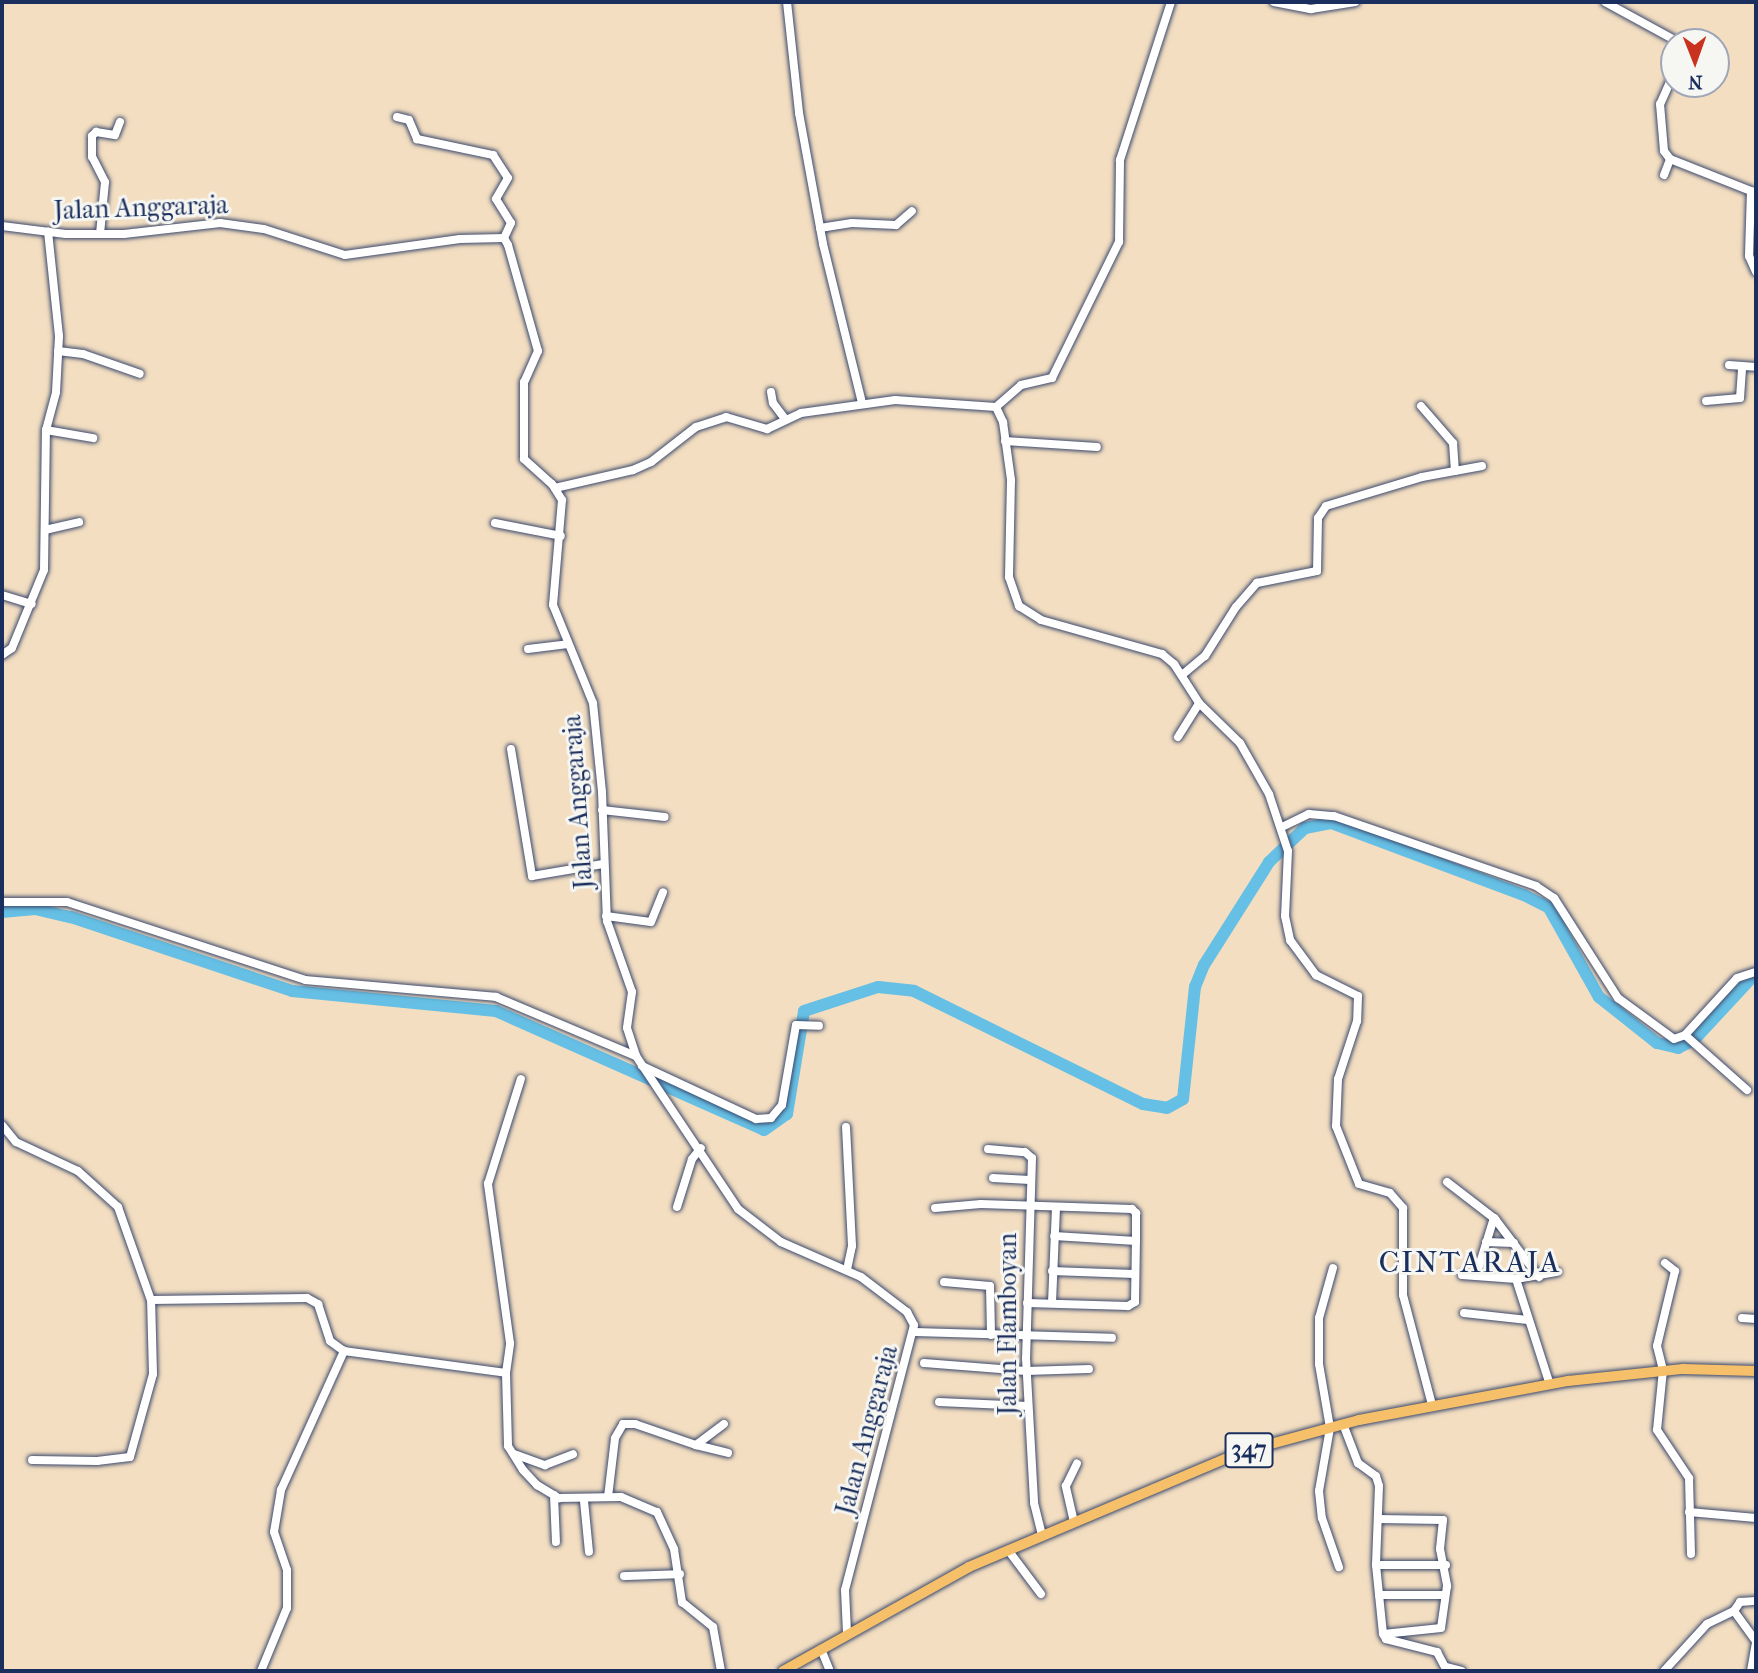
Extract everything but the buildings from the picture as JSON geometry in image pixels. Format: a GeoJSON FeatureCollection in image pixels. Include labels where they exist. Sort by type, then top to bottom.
{"type":"FeatureCollection","features":[{"type":"Feature","properties":{"kind":"main road","name":"347"},"geometry":{"type":"LineString","coordinates":[[783,1671],[847,1633],[1008,1550],[1241,1452],[1343,1424],[1432,1405],[1550,1385],[1663,1370],[1756,1371]]}},
{"type":"Feature","properties":{"kind":"street"},"geometry":{"type":"LineString","coordinates":[[788,2],[799,114],[820,228],[862,404]]}},
{"type":"Feature","properties":{"kind":"street"},"geometry":{"type":"LineString","coordinates":[[401,118],[416,139],[493,155],[507,176],[496,201],[518,271],[538,351],[524,382],[524,459],[555,488],[651,463],[713,419],[738,418],[767,429],[786,420],[862,404],[945,400],[996,407],[1021,385],[1052,378],[1119,242],[1119,167],[1171,2]]}},
{"type":"Feature","properties":{"kind":"street"},"geometry":{"type":"LineString","coordinates":[[1274,2],[1311,9],[1355,2]]}},
{"type":"Feature","properties":{"kind":"street"},"geometry":{"type":"LineString","coordinates":[[1605,2],[1660,32]]}},
{"type":"Feature","properties":{"kind":"street"},"geometry":{"type":"LineString","coordinates":[[1663,98],[1660,104],[1664,150],[1670,159],[1751,191],[1749,256],[1756,272]]}},
{"type":"Feature","properties":{"kind":"street"},"geometry":{"type":"LineString","coordinates":[[100,234],[105,182],[92,157],[92,136],[96,132],[115,135],[120,122]]}},
{"type":"Feature","properties":{"kind":"street"},"geometry":{"type":"LineString","coordinates":[[1664,175],[1670,159]]}},
{"type":"Feature","properties":{"kind":"street"},"geometry":{"type":"LineString","coordinates":[[820,228],[852,223],[896,225],[912,211]]}},
{"type":"Feature","properties":{"kind":"street","name":"Jalan Anggaraja"},"geometry":{"type":"LineString","coordinates":[[2,226],[48,232],[100,234],[220,223],[264,229],[345,255],[423,242],[507,234]]}},
{"type":"Feature","properties":{"kind":"street"},"geometry":{"type":"LineString","coordinates":[[2,655],[12,648],[44,570],[46,430],[56,392],[58,351],[48,232]]}},
{"type":"Feature","properties":{"kind":"street"},"geometry":{"type":"LineString","coordinates":[[58,351],[83,354],[140,374]]}},
{"type":"Feature","properties":{"kind":"street"},"geometry":{"type":"LineString","coordinates":[[1728,365],[1756,367]]}},
{"type":"Feature","properties":{"kind":"street"},"geometry":{"type":"LineString","coordinates":[[1706,401],[1740,398],[1742,366]]}},
{"type":"Feature","properties":{"kind":"street"},"geometry":{"type":"LineString","coordinates":[[771,392],[772,403],[786,420]]}},
{"type":"Feature","properties":{"kind":"street"},"geometry":{"type":"LineString","coordinates":[[1421,406],[1453,443],[1455,471]]}},
{"type":"Feature","properties":{"kind":"street"},"geometry":{"type":"LineString","coordinates":[[996,407],[1011,480],[1009,577],[1019,606],[1041,620],[1162,654],[1182,675],[1199,703],[1254,764],[1283,830],[1289,851],[1285,916],[1290,940],[1316,975],[1357,996],[1357,1021],[1338,1079],[1336,1126],[1359,1184],[1390,1193],[1403,1208],[1403,1295],[1432,1405]]}},
{"type":"Feature","properties":{"kind":"street"},"geometry":{"type":"LineString","coordinates":[[46,430],[93,438]]}},
{"type":"Feature","properties":{"kind":"street"},"geometry":{"type":"LineString","coordinates":[[1005,441],[1097,447]]}},
{"type":"Feature","properties":{"kind":"street"},"geometry":{"type":"LineString","coordinates":[[1182,675],[1205,656],[1253,586],[1267,579],[1317,571],[1318,518],[1326,506],[1482,466]]}},
{"type":"Feature","properties":{"kind":"street","name":"Jalan Anggaraja"},"geometry":{"type":"LineString","coordinates":[[555,488],[562,500],[553,605],[566,643],[593,703],[603,810],[606,916],[632,992],[627,1028],[636,1056],[652,1083],[701,1148],[728,1196],[750,1219],[781,1242],[847,1269],[907,1312],[915,1332],[878,1448],[845,1590],[847,1633]]}},
{"type":"Feature","properties":{"kind":"street"},"geometry":{"type":"LineString","coordinates":[[45,530],[79,522]]}},
{"type":"Feature","properties":{"kind":"street"},"geometry":{"type":"LineString","coordinates":[[495,523],[561,536]]}},
{"type":"Feature","properties":{"kind":"street"},"geometry":{"type":"LineString","coordinates":[[2,595],[32,604]]}},
{"type":"Feature","properties":{"kind":"street"},"geometry":{"type":"LineString","coordinates":[[528,649],[566,643]]}},
{"type":"Feature","properties":{"kind":"street"},"geometry":{"type":"LineString","coordinates":[[1178,737],[1199,703]]}},
{"type":"Feature","properties":{"kind":"street"},"geometry":{"type":"LineString","coordinates":[[511,749],[531,876],[603,864]]}},
{"type":"Feature","properties":{"kind":"street"},"geometry":{"type":"LineString","coordinates":[[603,810],[666,817]]}},
{"type":"Feature","properties":{"kind":"street"},"geometry":{"type":"LineString","coordinates":[[1283,830],[1309,814],[1334,816],[1536,886],[1554,898],[1618,998],[1669,1037],[1678,1040],[1690,1039],[1748,1090]]}},
{"type":"Feature","properties":{"kind":"street"},"geometry":{"type":"LineString","coordinates":[[606,916],[651,922],[663,892]]}},
{"type":"Feature","properties":{"kind":"street"},"geometry":{"type":"LineString","coordinates":[[2,902],[67,902],[306,980],[496,998],[636,1056]]}},
{"type":"Feature","properties":{"kind":"street"},"geometry":{"type":"LineString","coordinates":[[1690,1039],[1737,978],[1756,972]]}},
{"type":"Feature","properties":{"kind":"street"},"geometry":{"type":"LineString","coordinates":[[643,1067],[756,1119],[771,1118],[782,1105],[803,1025],[819,1026]]}},
{"type":"Feature","properties":{"kind":"street"},"geometry":{"type":"LineString","coordinates":[[521,1079],[488,1184],[510,1343],[506,1373],[511,1453],[537,1485],[554,1495],[584,1501],[608,1497],[633,1500],[657,1512],[665,1522],[680,1574],[682,1602],[713,1627],[721,1671]]}},
{"type":"Feature","properties":{"kind":"street"},"geometry":{"type":"LineString","coordinates":[[2,1125],[16,1142],[78,1171],[118,1207],[151,1300],[153,1374],[129,1457],[32,1460]]}},
{"type":"Feature","properties":{"kind":"street"},"geometry":{"type":"LineString","coordinates":[[846,1127],[852,1246],[847,1269]]}},
{"type":"Feature","properties":{"kind":"street"},"geometry":{"type":"LineString","coordinates":[[677,1207],[692,1159],[701,1148]]}},
{"type":"Feature","properties":{"kind":"street","name":"Jalan Flamboyan"},"geometry":{"type":"LineString","coordinates":[[988,1149],[1030,1153],[1026,1371],[1034,1503],[1042,1535]]}},
{"type":"Feature","properties":{"kind":"street"},"geometry":{"type":"LineString","coordinates":[[993,1178],[1030,1180]]}},
{"type":"Feature","properties":{"kind":"street"},"geometry":{"type":"LineString","coordinates":[[1447,1182],[1494,1218],[1539,1277]]}},
{"type":"Feature","properties":{"kind":"street"},"geometry":{"type":"LineString","coordinates":[[934,1208],[1030,1206],[1132,1209],[1136,1213],[1135,1301],[1131,1305],[1027,1303]]}},
{"type":"Feature","properties":{"kind":"street"},"geometry":{"type":"LineString","coordinates":[[1052,1303],[1056,1207]]}},
{"type":"Feature","properties":{"kind":"street"},"geometry":{"type":"LineString","coordinates":[[1476,1276],[1494,1218]]}},
{"type":"Feature","properties":{"kind":"street"},"geometry":{"type":"LineString","coordinates":[[1054,1236],[1136,1241]]}},
{"type":"Feature","properties":{"kind":"street"},"geometry":{"type":"LineString","coordinates":[[1486,1242],[1514,1243]]}},
{"type":"Feature","properties":{"kind":"street"},"geometry":{"type":"LineString","coordinates":[[1665,1263],[1675,1271],[1657,1346],[1663,1370],[1657,1430],[1689,1478],[1691,1554]]}},
{"type":"Feature","properties":{"kind":"street"},"geometry":{"type":"LineString","coordinates":[[1333,1268],[1319,1318],[1320,1364],[1330,1428],[1319,1491],[1322,1518],[1339,1567]]}},
{"type":"Feature","properties":{"kind":"street"},"geometry":{"type":"LineString","coordinates":[[1052,1271],[1134,1274]]}},
{"type":"Feature","properties":{"kind":"street"},"geometry":{"type":"LineString","coordinates":[[1462,1275],[1516,1279],[1557,1272]]}},
{"type":"Feature","properties":{"kind":"street"},"geometry":{"type":"LineString","coordinates":[[1516,1279],[1550,1385]]}},
{"type":"Feature","properties":{"kind":"street"},"geometry":{"type":"LineString","coordinates":[[944,1282],[990,1286],[991,1335]]}},
{"type":"Feature","properties":{"kind":"street"},"geometry":{"type":"LineString","coordinates":[[151,1300],[312,1299],[318,1304],[327,1336],[344,1351],[506,1373]]}},
{"type":"Feature","properties":{"kind":"street"},"geometry":{"type":"LineString","coordinates":[[1464,1313],[1528,1320]]}},
{"type":"Feature","properties":{"kind":"street"},"geometry":{"type":"LineString","coordinates":[[1742,1318],[1756,1319]]}},
{"type":"Feature","properties":{"kind":"street"},"geometry":{"type":"LineString","coordinates":[[915,1332],[1112,1338]]}},
{"type":"Feature","properties":{"kind":"street"},"geometry":{"type":"LineString","coordinates":[[261,1671],[287,1608],[288,1570],[274,1532],[281,1490],[344,1351]]}},
{"type":"Feature","properties":{"kind":"street"},"geometry":{"type":"LineString","coordinates":[[924,1363],[1026,1371],[1089,1369]]}},
{"type":"Feature","properties":{"kind":"street"},"geometry":{"type":"LineString","coordinates":[[939,1402],[1028,1406]]}},
{"type":"Feature","properties":{"kind":"street"},"geometry":{"type":"LineString","coordinates":[[608,1497],[615,1438],[623,1424],[635,1424],[727,1453]]}},
{"type":"Feature","properties":{"kind":"street"},"geometry":{"type":"LineString","coordinates":[[696,1445],[724,1424]]}},
{"type":"Feature","properties":{"kind":"street"},"geometry":{"type":"LineString","coordinates":[[1343,1424],[1358,1463],[1376,1476],[1376,1565],[1383,1634],[1387,1639],[1432,1649],[1447,1669],[1462,1671]]}},
{"type":"Feature","properties":{"kind":"street"},"geometry":{"type":"LineString","coordinates":[[511,1453],[545,1465],[573,1454]]}},
{"type":"Feature","properties":{"kind":"street"},"geometry":{"type":"LineString","coordinates":[[1074,1522],[1066,1486],[1077,1463]]}},
{"type":"Feature","properties":{"kind":"street"},"geometry":{"type":"LineString","coordinates":[[554,1495],[556,1542]]}},
{"type":"Feature","properties":{"kind":"street"},"geometry":{"type":"LineString","coordinates":[[584,1501],[589,1552]]}},
{"type":"Feature","properties":{"kind":"street"},"geometry":{"type":"LineString","coordinates":[[1689,1512],[1756,1518]]}},
{"type":"Feature","properties":{"kind":"street"},"geometry":{"type":"LineString","coordinates":[[1378,1518],[1443,1520],[1440,1549],[1446,1565],[1447,1590],[1443,1595],[1441,1628],[1383,1634]]}},
{"type":"Feature","properties":{"kind":"street"},"geometry":{"type":"LineString","coordinates":[[1008,1550],[1041,1594]]}},
{"type":"Feature","properties":{"kind":"street"},"geometry":{"type":"LineString","coordinates":[[1376,1565],[1446,1565]]}},
{"type":"Feature","properties":{"kind":"street"},"geometry":{"type":"LineString","coordinates":[[624,1576],[680,1574]]}},
{"type":"Feature","properties":{"kind":"street"},"geometry":{"type":"LineString","coordinates":[[1379,1595],[1443,1595]]}},
{"type":"Feature","properties":{"kind":"street"},"geometry":{"type":"LineString","coordinates":[[1664,1671],[1707,1625],[1734,1611],[1740,1602],[1756,1601]]}},
{"type":"Feature","properties":{"kind":"street"},"geometry":{"type":"LineString","coordinates":[[1734,1611],[1756,1643],[1751,1671]]}},
{"type":"Feature","properties":{"kind":"street"},"geometry":{"type":"LineString","coordinates":[[821,1649],[830,1671]]}},
{"type":"Feature","properties":{"kind":"waterway"},"geometry":{"type":"LineString","coordinates":[[2,912],[35,909],[71,917],[292,991],[496,1011],[764,1130],[787,1114],[804,1011],[878,987],[914,991],[1143,1104],[1167,1108],[1183,1099],[1195,987],[1204,965],[1269,862],[1305,828],[1331,823],[1524,895],[1549,908],[1599,997],[1657,1043],[1678,1048],[1694,1040],[1756,973]]}},
{"type":"Feature","properties":{"kind":"district","name":"CINTARAJA"},"geometry":{"type":"Point","coordinates":[1470,1263]}}]}
